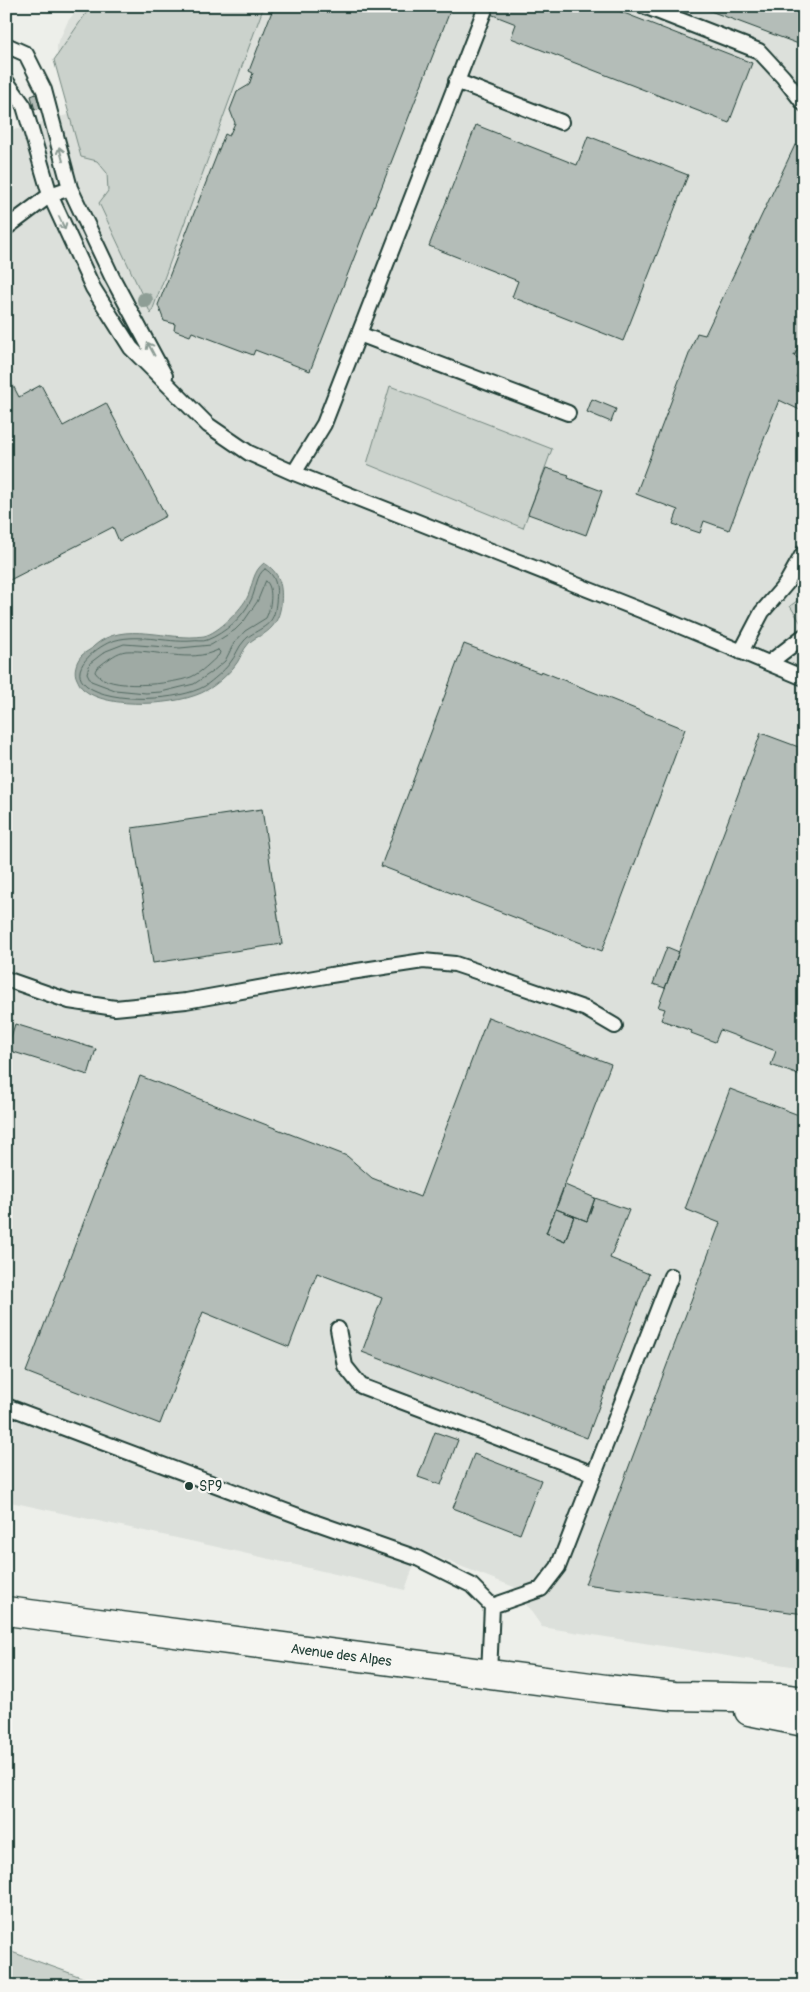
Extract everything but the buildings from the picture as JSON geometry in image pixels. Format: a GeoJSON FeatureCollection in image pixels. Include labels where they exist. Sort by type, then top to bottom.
{"type":"FeatureCollection","features":[{"type":"Feature","properties":{"kind":"main road","name":"Avenue des Alpes"},"geometry":{"type":"LineString","coordinates":[[6,1611],[606,1689],[674,1696],[780,1698],[804,1701]]}},
{"type":"Feature","properties":{"kind":"main road","name":"Avenue des Alpes"},"geometry":{"type":"LineString","coordinates":[[674,1696],[804,1722]]}},
{"type":"Feature","properties":{"kind":"lane"},"geometry":{"type":"LineString","coordinates":[[644,6],[759,51],[804,104]]}},
{"type":"Feature","properties":{"kind":"lane"},"geometry":{"type":"LineString","coordinates":[[294,473],[324,424],[484,12]]}},
{"type":"Feature","properties":{"kind":"lane"},"geometry":{"type":"LineString","coordinates":[[6,45],[26,54],[44,90],[70,188],[112,278],[174,392]]}},
{"type":"Feature","properties":{"kind":"lane"},"geometry":{"type":"LineString","coordinates":[[6,81],[24,106],[50,195],[93,288],[131,348],[208,425],[249,453],[294,473],[804,678]]}},
{"type":"Feature","properties":{"kind":"lane"},"geometry":{"type":"LineString","coordinates":[[456,81],[561,122]]}},
{"type":"Feature","properties":{"kind":"lane"},"geometry":{"type":"LineString","coordinates":[[6,228],[50,195],[70,188]]}},
{"type":"Feature","properties":{"kind":"lane"},"geometry":{"type":"LineString","coordinates":[[359,334],[568,413]]}},
{"type":"Feature","properties":{"kind":"lane"},"geometry":{"type":"LineString","coordinates":[[741,652],[762,612],[786,584],[804,552]]}},
{"type":"Feature","properties":{"kind":"lane"},"geometry":{"type":"LineString","coordinates":[[769,664],[804,636]]}},
{"type":"Feature","properties":{"kind":"lane"},"geometry":{"type":"LineString","coordinates":[[6,979],[70,1001],[115,1008],[186,1001],[331,975],[423,961],[455,964],[473,970],[586,1009],[615,1026]]}},
{"type":"Feature","properties":{"kind":"lane"},"geometry":{"type":"LineString","coordinates":[[492,1606],[541,1589],[558,1567],[671,1276]]}},
{"type":"Feature","properties":{"kind":"lane"},"geometry":{"type":"LineString","coordinates":[[338,1329],[345,1366],[361,1386],[594,1474]]}},
{"type":"Feature","properties":{"kind":"lane"},"geometry":{"type":"LineString","coordinates":[[6,1406],[417,1558],[471,1585],[492,1606],[489,1674]]}},
{"type":"Feature","properties":{"kind":"shaded area"},"geometry":{"type":"Polygon","coordinates":[[[80,6],[804,6],[804,1668],[542,1627],[514,1587],[419,1550],[405,1590],[6,1501],[6,124],[14,130],[74,113],[57,61],[57,45],[68,21],[80,6]]]}},
{"type":"Feature","properties":{"kind":"shaded area"},"geometry":{"type":"Polygon","coordinates":[[[91,6],[264,6],[151,314],[99,203],[108,191],[107,173],[97,161],[81,157],[54,60],[91,6]]]}},
{"type":"Feature","properties":{"kind":"shaded area"},"geometry":{"type":"Polygon","coordinates":[[[390,386],[552,449],[523,528],[367,464],[390,386]]]}},
{"type":"Feature","properties":{"kind":"shaded area"},"geometry":{"type":"Polygon","coordinates":[[[804,593],[804,628],[790,606],[801,598],[804,593]]]}},
{"type":"Feature","properties":{"kind":"shaded area"},"geometry":{"type":"Polygon","coordinates":[[[6,1950],[106,1986],[6,1986],[6,1950]]]}},
{"type":"Feature","properties":{"kind":"water"},"geometry":{"type":"Polygon","coordinates":[[[264,563],[277,575],[281,586],[279,615],[273,626],[249,643],[235,665],[210,688],[180,700],[125,703],[94,696],[81,687],[75,673],[78,660],[83,654],[106,638],[132,633],[190,637],[204,636],[216,630],[241,607],[248,596],[255,574],[264,563]]]}},
{"type":"Feature","properties":{"kind":"place","name":"SP9"},"geometry":{"type":"Point","coordinates":[189,1486]}}]}
